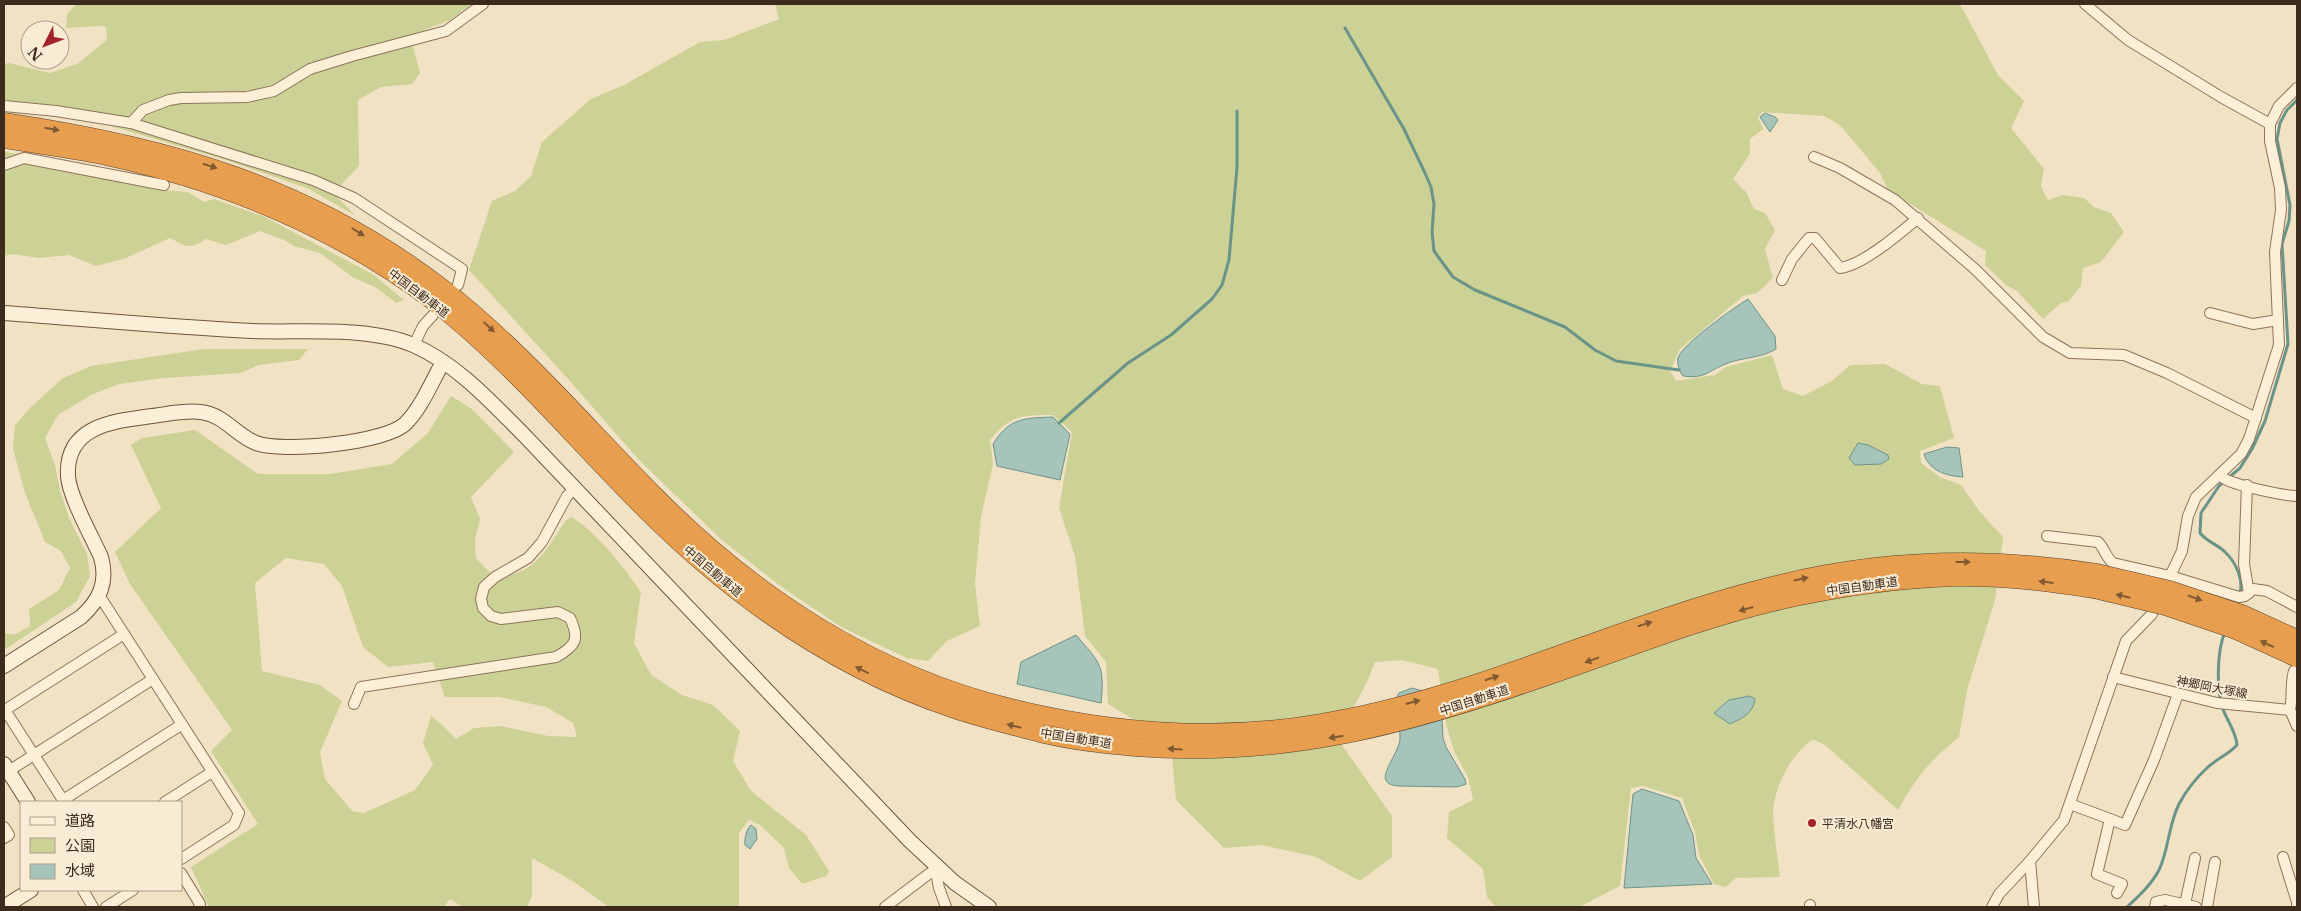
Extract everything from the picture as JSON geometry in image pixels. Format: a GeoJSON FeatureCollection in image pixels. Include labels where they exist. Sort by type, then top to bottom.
{"type":"FeatureCollection","features":[{"type":"Feature","properties":{"kind":"highway","name":"中国自動車道"},"geometry":{"type":"LineString","coordinates":[[4,122],[105,139],[181,157],[249,179],[298,200],[345,224],[400,257],[486,324],[530,366],[668,510],[756,586],[829,634],[913,675],[976,698],[1062,720],[1149,732],[1196,734],[1272,730],[1323,723],[1382,719]]}},
{"type":"Feature","properties":{"kind":"highway","name":"中国自動車道"},"geometry":{"type":"LineString","coordinates":[[4,139],[103,155],[177,173],[247,196],[289,214],[347,244],[433,301],[475,337],[517,377],[644,508],[712,573],[785,625],[821,648],[906,691],[954,710],[1052,736],[1090,742],[1173,750],[1262,747],[1348,736],[1382,719],[1448,701],[1707,604],[1766,587],[1826,574],[1887,565],[1963,562],[2042,566],[2095,581],[2170,590],[2239,622],[2297,639]]}},
{"type":"Feature","properties":{"kind":"highway","name":"中国自動車道"},"geometry":{"type":"LineString","coordinates":[[2239,622],[2296,664]]}},
{"type":"Feature","properties":{"kind":"street"},"geometry":{"type":"LineString","coordinates":[[131,123],[143,110],[169,100],[181,98],[247,97],[274,91],[310,69],[446,31],[483,4]]}},
{"type":"Feature","properties":{"kind":"street"},"geometry":{"type":"LineString","coordinates":[[2085,4],[2128,40],[2221,97],[2270,124]]}},
{"type":"Feature","properties":{"kind":"street"},"geometry":{"type":"LineString","coordinates":[[1992,907],[1999,894],[2030,861],[2064,820],[2126,641],[2152,614],[2182,551],[2191,506],[2196,497],[2225,479],[2249,439],[2279,345],[2275,252],[2281,210],[2280,188],[2270,141],[2270,124],[2279,106],[2297,88]]}},
{"type":"Feature","properties":{"kind":"street"},"geometry":{"type":"LineString","coordinates":[[4,106],[56,111],[131,123],[313,180],[354,198],[462,270],[458,285]]}},
{"type":"Feature","properties":{"kind":"street"},"geometry":{"type":"LineString","coordinates":[[1814,156],[1840,168],[1894,200],[1918,218],[1976,270],[2042,337],[2070,353],[2124,355],[2167,373],[2256,418]]}},
{"type":"Feature","properties":{"kind":"street"},"geometry":{"type":"LineString","coordinates":[[4,166],[24,158],[164,185]]}},
{"type":"Feature","properties":{"kind":"street"},"geometry":{"type":"LineString","coordinates":[[1782,280],[1792,259],[1809,238],[1815,238],[1840,268],[1851,267],[1918,218]]}},
{"type":"Feature","properties":{"kind":"street"},"geometry":{"type":"LineString","coordinates":[[4,312],[253,331],[374,336],[398,340],[444,362],[479,391],[575,488],[938,870],[989,907]]}},
{"type":"Feature","properties":{"kind":"street"},"geometry":{"type":"LineString","coordinates":[[2210,313],[2253,324],[2278,320]]}},
{"type":"Feature","properties":{"kind":"street"},"geometry":{"type":"LineString","coordinates":[[414,346],[423,326],[433,315]]}},
{"type":"Feature","properties":{"kind":"street"},"geometry":{"type":"LineString","coordinates":[[4,666],[81,617],[92,607],[100,595],[104,582],[104,569],[101,557],[68,477],[70,458],[75,446],[92,429],[110,422],[199,412],[222,418],[246,438],[268,447],[293,447],[378,438],[396,432],[407,423],[444,362]]}},
{"type":"Feature","properties":{"kind":"street"},"geometry":{"type":"LineString","coordinates":[[2225,479],[2284,496],[2297,496]]}},
{"type":"Feature","properties":{"kind":"street"},"geometry":{"type":"LineString","coordinates":[[2247,486],[2244,564],[2248,593]]}},
{"type":"Feature","properties":{"kind":"street"},"geometry":{"type":"LineString","coordinates":[[354,704],[361,688],[556,657],[570,649],[575,640],[575,628],[570,618],[558,612],[501,619],[491,616],[483,608],[481,599],[484,587],[495,577],[528,558],[542,542],[566,496],[575,488]]}},
{"type":"Feature","properties":{"kind":"street"},"geometry":{"type":"LineString","coordinates":[[2047,536],[2093,540],[2104,548],[2108,559],[2113,563],[2170,576],[2239,598],[2258,589],[2267,591],[2297,607]]}},
{"type":"Feature","properties":{"kind":"street"},"geometry":{"type":"LineString","coordinates":[[100,595],[181,725],[239,813],[234,825],[182,858]]}},
{"type":"Feature","properties":{"kind":"street"},"geometry":{"type":"LineString","coordinates":[[124,634],[5,710],[63,800],[181,725]]}},
{"type":"Feature","properties":{"kind":"street"},"geometry":{"type":"LineString","coordinates":[[2296,664],[2291,681],[2290,710],[2297,726]]}},
{"type":"Feature","properties":{"kind":"street","name":"神郷岡大塚線"},"geometry":{"type":"LineString","coordinates":[[2113,677],[2220,704],[2290,710]]}},
{"type":"Feature","properties":{"kind":"street"},"geometry":{"type":"LineString","coordinates":[[27,801],[5,770],[35,754],[153,679]]}},
{"type":"Feature","properties":{"kind":"street"},"geometry":{"type":"LineString","coordinates":[[2070,804],[2125,825],[2154,760],[2178,694]]}},
{"type":"Feature","properties":{"kind":"street"},"geometry":{"type":"LineString","coordinates":[[167,801],[212,772]]}},
{"type":"Feature","properties":{"kind":"street"},"geometry":{"type":"LineString","coordinates":[[2110,819],[2097,874],[2122,884],[2117,894]]}},
{"type":"Feature","properties":{"kind":"street"},"geometry":{"type":"LineString","coordinates":[[4,827],[9,835],[4,838]]}},
{"type":"Feature","properties":{"kind":"street"},"geometry":{"type":"LineString","coordinates":[[2185,904],[2195,858]]}},
{"type":"Feature","properties":{"kind":"street"},"geometry":{"type":"LineString","coordinates":[[2282,858],[2297,902],[2296,907]]}},
{"type":"Feature","properties":{"kind":"street"},"geometry":{"type":"LineString","coordinates":[[2030,861],[2034,907]]}},
{"type":"Feature","properties":{"kind":"street"},"geometry":{"type":"LineString","coordinates":[[2207,907],[2215,862]]}},
{"type":"Feature","properties":{"kind":"street"},"geometry":{"type":"LineString","coordinates":[[885,907],[930,873],[938,870]]}},
{"type":"Feature","properties":{"kind":"street"},"geometry":{"type":"LineString","coordinates":[[938,870],[939,888],[946,907]]}},
{"type":"Feature","properties":{"kind":"street"},"geometry":{"type":"LineString","coordinates":[[182,875],[200,904],[199,907]]}},
{"type":"Feature","properties":{"kind":"street"},"geometry":{"type":"LineString","coordinates":[[4,907],[29,891]]}},
{"type":"Feature","properties":{"kind":"street"},"geometry":{"type":"LineString","coordinates":[[84,891],[94,907]]}},
{"type":"Feature","properties":{"kind":"street"},"geometry":{"type":"LineString","coordinates":[[106,907],[131,891]]}},
{"type":"Feature","properties":{"kind":"street"},"geometry":{"type":"LineString","coordinates":[[2155,907],[2156,902],[2165,900],[2196,907]]}},
{"type":"Feature","properties":{"kind":"green space"},"geometry":{"type":"Polygon","coordinates":[[[76,4],[472,4],[450,20],[419,32],[413,47],[420,73],[412,84],[381,87],[358,100],[359,166],[333,193],[356,216],[309,189],[226,160],[114,127],[95,113],[4,100],[4,64],[9,63],[20,66],[20,70],[38,70],[50,73],[59,70],[70,70],[70,66],[77,64],[107,40],[106,27],[70,28],[70,20],[67,20],[67,14],[76,4]]]}},
{"type":"Feature","properties":{"kind":"green space"},"geometry":{"type":"Polygon","coordinates":[[[775,4],[1960,4],[1998,75],[2024,101],[2011,128],[2044,169],[2041,186],[2048,200],[2063,195],[2084,198],[2094,207],[2111,213],[2124,232],[2101,262],[2083,268],[2081,286],[2069,301],[2061,303],[2043,319],[2017,291],[2006,285],[1985,265],[1986,251],[1888,190],[1880,173],[1840,125],[1824,116],[1762,112],[1758,118],[1763,129],[1750,139],[1750,154],[1733,179],[1746,192],[1754,209],[1765,213],[1775,230],[1765,249],[1773,278],[1757,293],[1743,296],[1680,349],[1670,371],[1676,381],[1715,375],[1726,367],[1772,355],[1783,389],[1803,396],[1832,381],[1850,365],[1885,364],[1922,384],[1940,386],[1954,438],[1920,451],[1921,463],[1940,477],[1961,485],[1980,512],[2003,537],[1995,600],[1967,690],[1959,737],[1924,770],[1898,810],[1825,745],[1815,740],[1810,741],[1797,754],[1787,769],[1779,785],[1774,803],[1774,828],[1780,877],[1736,878],[1726,887],[1714,884],[1699,855],[1695,832],[1682,798],[1643,786],[1631,788],[1620,886],[1579,907],[1496,907],[1487,897],[1483,869],[1447,838],[1449,812],[1473,800],[1468,777],[1454,751],[1446,724],[1438,669],[1402,660],[1375,662],[1367,682],[1337,738],[1392,816],[1392,857],[1360,881],[1316,857],[1262,845],[1224,848],[1176,800],[1171,742],[1108,704],[1106,662],[1085,636],[1075,556],[1059,508],[1072,432],[1053,415],[1033,415],[1018,418],[1004,426],[990,440],[993,464],[981,517],[975,584],[980,626],[947,641],[928,661],[907,658],[841,627],[779,585],[722,540],[638,459],[469,270],[492,201],[515,191],[531,176],[542,142],[591,99],[626,84],[700,42],[724,40],[779,19],[775,4]]]}},
{"type":"Feature","properties":{"kind":"green space"},"geometry":{"type":"Polygon","coordinates":[[[4,152],[46,157],[95,168],[152,189],[188,192],[204,202],[214,199],[265,217],[374,275],[404,300],[396,303],[377,288],[354,278],[320,253],[294,246],[260,231],[226,245],[206,239],[196,245],[188,246],[170,238],[126,258],[96,266],[69,255],[39,258],[12,254],[4,256],[4,152]]]}},
{"type":"Feature","properties":{"kind":"green space"},"geometry":{"type":"Polygon","coordinates":[[[204,349],[308,349],[299,360],[258,365],[241,373],[164,378],[119,384],[91,395],[58,415],[45,438],[55,465],[60,490],[69,518],[87,554],[90,576],[76,602],[4,650],[4,633],[14,635],[30,626],[29,609],[59,590],[70,568],[61,551],[45,542],[25,493],[13,449],[15,425],[31,407],[63,378],[91,366],[204,349]]]}},
{"type":"Feature","properties":{"kind":"green space"},"geometry":{"type":"Polygon","coordinates":[[[451,396],[472,409],[514,452],[471,497],[480,519],[475,540],[476,558],[493,576],[519,572],[529,567],[545,552],[566,520],[572,517],[592,533],[610,552],[641,592],[634,643],[651,675],[682,695],[713,705],[740,731],[733,761],[751,791],[806,835],[829,871],[826,876],[802,884],[789,868],[784,848],[760,825],[749,820],[739,833],[739,907],[607,907],[574,882],[532,858],[532,896],[527,907],[463,907],[450,899],[444,907],[209,907],[191,867],[258,824],[211,751],[232,730],[130,584],[115,552],[161,508],[131,445],[142,438],[195,430],[258,474],[330,474],[392,464],[428,433],[451,396]],[[286,558],[255,583],[262,671],[320,685],[342,701],[320,752],[325,779],[352,811],[364,813],[415,790],[433,765],[423,743],[431,716],[456,739],[474,728],[500,726],[548,736],[577,737],[573,723],[546,707],[500,697],[445,697],[433,662],[388,667],[363,647],[342,586],[324,564],[286,558]]]}},
{"type":"Feature","properties":{"kind":"water"},"geometry":{"type":"Polygon","coordinates":[[[1765,113],[1778,120],[1770,132],[1760,117],[1765,113]]]}},
{"type":"Feature","properties":{"kind":"water"},"geometry":{"type":"Polygon","coordinates":[[[1748,299],[1775,336],[1776,349],[1763,355],[1730,362],[1701,376],[1683,376],[1679,370],[1678,363],[1678,358],[1682,352],[1710,326],[1748,299]]]}},
{"type":"Feature","properties":{"kind":"water"},"geometry":{"type":"Polygon","coordinates":[[[1053,417],[1070,434],[1060,480],[997,466],[993,444],[1005,429],[1011,424],[1025,419],[1053,417]]]}},
{"type":"Feature","properties":{"kind":"water"},"geometry":{"type":"Polygon","coordinates":[[[1858,443],[1868,445],[1888,455],[1889,459],[1881,464],[1855,465],[1849,458],[1858,443]]]}},
{"type":"Feature","properties":{"kind":"water"},"geometry":{"type":"Polygon","coordinates":[[[1947,447],[1959,448],[1963,477],[1939,472],[1926,460],[1924,454],[1947,447]]]}},
{"type":"Feature","properties":{"kind":"water"},"geometry":{"type":"Polygon","coordinates":[[[1076,635],[1091,652],[1099,665],[1102,680],[1101,703],[1017,684],[1021,662],[1076,635]]]}},
{"type":"Feature","properties":{"kind":"water"},"geometry":{"type":"Polygon","coordinates":[[[1412,688],[1426,692],[1442,719],[1443,738],[1446,747],[1466,784],[1457,787],[1399,786],[1390,784],[1386,780],[1386,774],[1396,752],[1400,737],[1394,702],[1399,693],[1412,688]]]}},
{"type":"Feature","properties":{"kind":"water"},"geometry":{"type":"Polygon","coordinates":[[[1749,696],[1755,699],[1754,704],[1749,712],[1739,720],[1730,724],[1714,713],[1729,700],[1749,696]]]}},
{"type":"Feature","properties":{"kind":"water"},"geometry":{"type":"Polygon","coordinates":[[[1642,789],[1679,801],[1693,835],[1696,858],[1712,884],[1624,888],[1633,794],[1642,789]]]}},
{"type":"Feature","properties":{"kind":"water"},"geometry":{"type":"Polygon","coordinates":[[[751,825],[756,829],[757,839],[750,849],[745,845],[745,837],[751,825]]]}},
{"type":"Feature","properties":{"kind":"waterway"},"geometry":{"type":"LineString","coordinates":[[1345,28],[1404,129],[1425,173],[1431,187],[1434,204],[1432,232],[1434,251],[1453,277],[1475,290],[1565,327],[1595,350],[1616,361],[1679,370]]}},
{"type":"Feature","properties":{"kind":"waterway"},"geometry":{"type":"LineString","coordinates":[[2239,596],[2241,585],[2236,567],[2225,552],[2200,533],[2201,513],[2219,486],[2240,468],[2252,449],[2265,421],[2288,344],[2282,244],[2289,221],[2290,205],[2277,139],[2280,123],[2287,110],[2297,100]]}},
{"type":"Feature","properties":{"kind":"waterway"},"geometry":{"type":"LineString","coordinates":[[1059,423],[1128,363],[1171,335],[1212,299],[1222,285],[1229,260],[1237,167],[1237,111]]}},
{"type":"Feature","properties":{"kind":"waterway"},"geometry":{"type":"LineString","coordinates":[[2127,907],[2149,885],[2159,870],[2165,854],[2175,812],[2185,794],[2207,768],[2237,745],[2235,735],[2223,709],[2219,691],[2220,649],[2225,632]]}},
{"type":"Feature","properties":{"kind":"place","name":"平清水八幡宮"},"geometry":{"type":"Point","coordinates":[1812,823]}}]}
